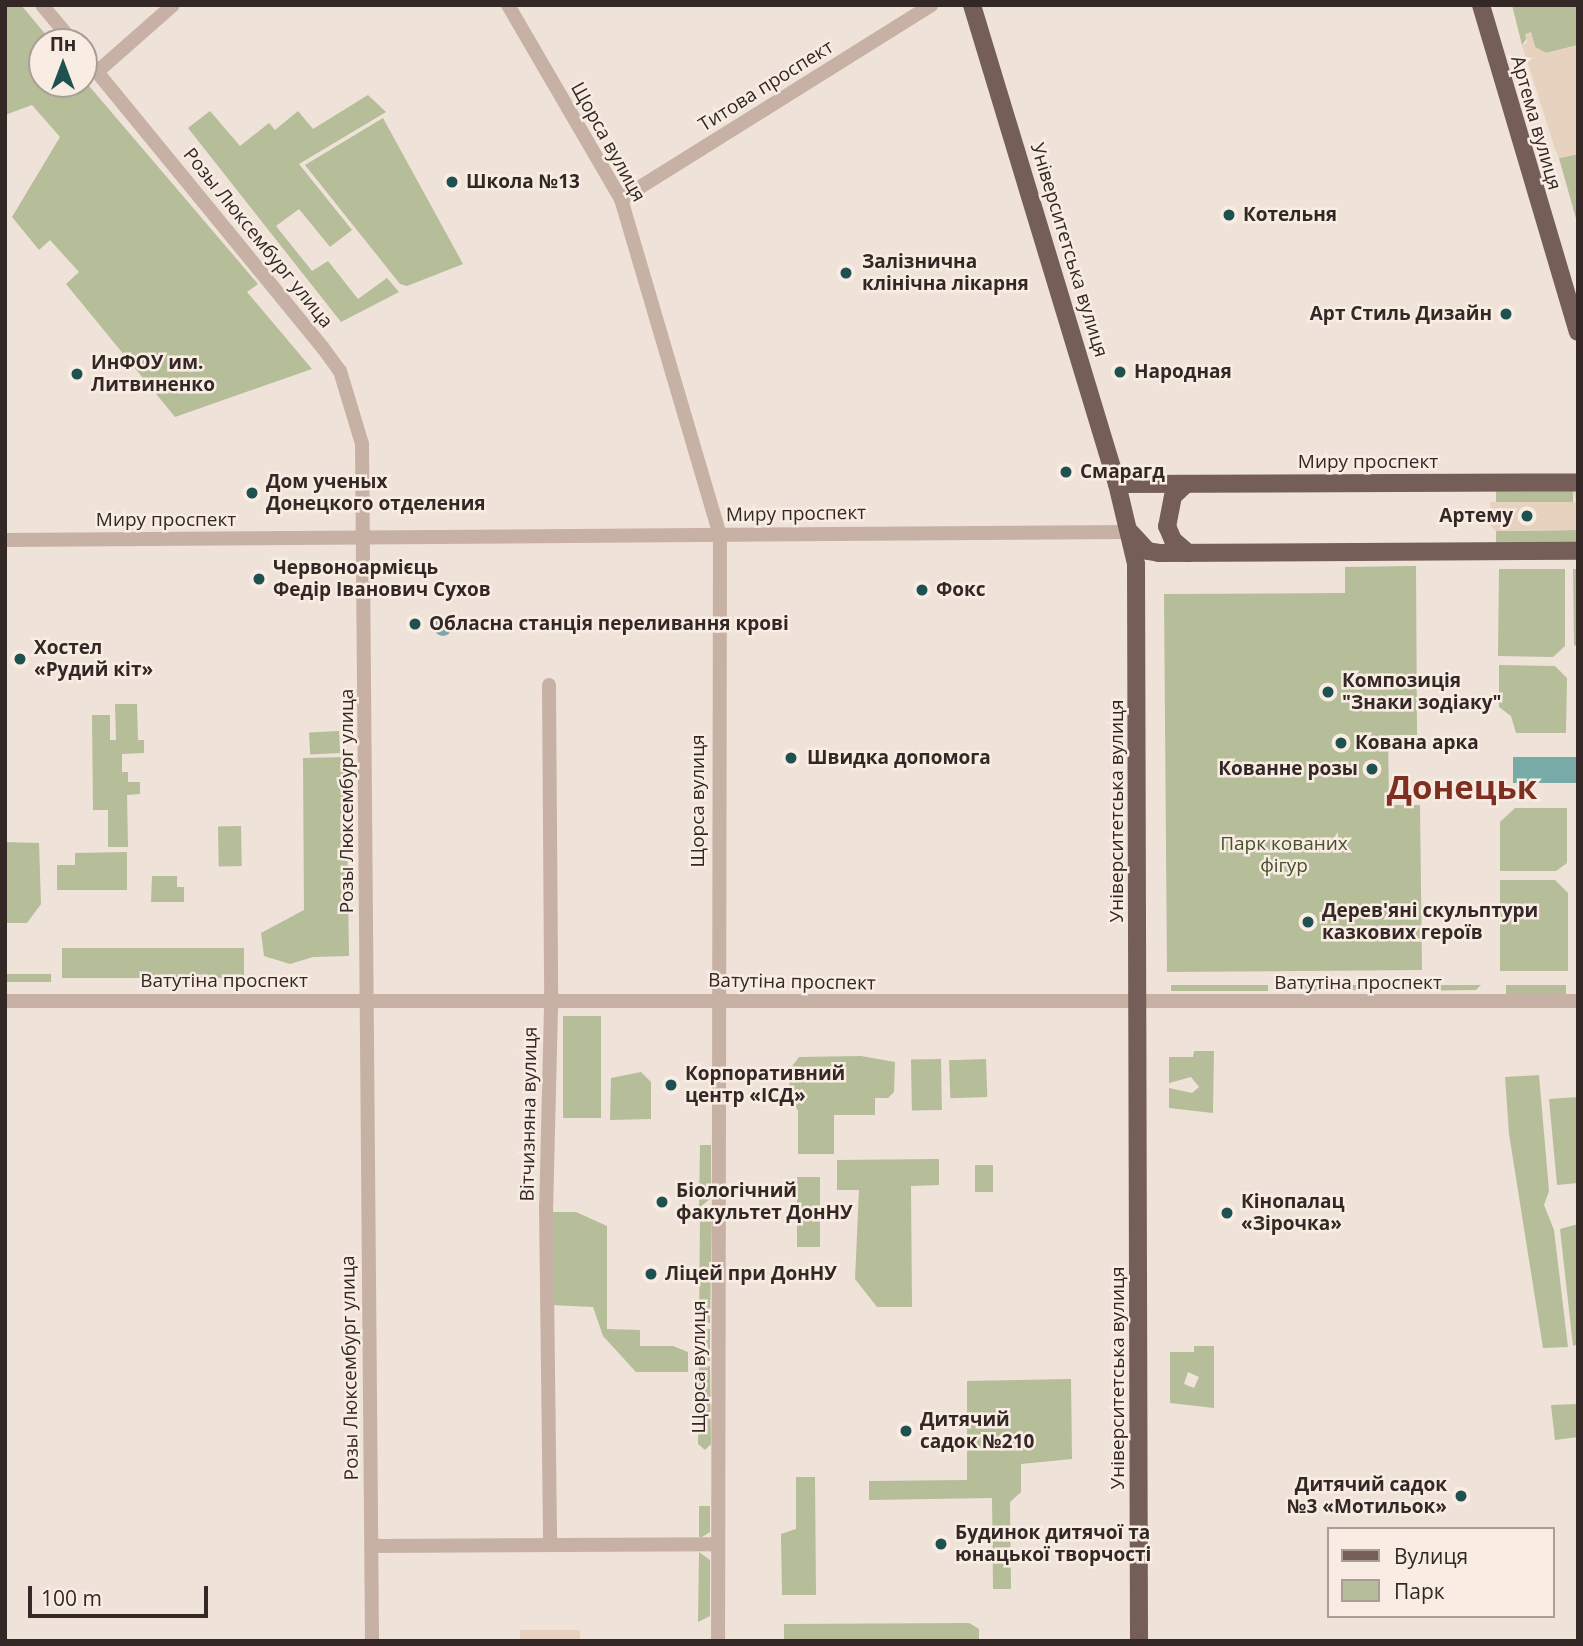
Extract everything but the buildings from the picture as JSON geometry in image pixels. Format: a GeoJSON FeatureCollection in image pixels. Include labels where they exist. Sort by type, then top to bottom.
{"type":"FeatureCollection","features":[{"type":"Feature","properties":{"kind":"main road","name":"Університетська вулиця"},"geometry":{"type":"LineString","coordinates":[[972,5],[1117,484],[1136,564],[1139,1641]]}},
{"type":"Feature","properties":{"kind":"main road","name":"Артема вулиця"},"geometry":{"type":"LineString","coordinates":[[1481,5],[1578,332]]}},
{"type":"Feature","properties":{"kind":"main road","name":"Миру проспект"},"geometry":{"type":"LineString","coordinates":[[1117,484],[1578,482]]}},
{"type":"Feature","properties":{"kind":"main road"},"geometry":{"type":"LineString","coordinates":[[1185,485],[1173,496],[1167,526],[1173,540],[1188,552]]}},
{"type":"Feature","properties":{"kind":"main road"},"geometry":{"type":"LineString","coordinates":[[1130,532],[1148,551],[1578,551]]}},
{"type":"Feature","properties":{"kind":"street"},"geometry":{"type":"LineString","coordinates":[[42,5],[61,28]]}},
{"type":"Feature","properties":{"kind":"street"},"geometry":{"type":"LineString","coordinates":[[98,71],[173,5]]}},
{"type":"Feature","properties":{"kind":"street","name":"Щорса вулиця"},"geometry":{"type":"LineString","coordinates":[[508,5],[621,199],[720,535],[718,1641]]}},
{"type":"Feature","properties":{"kind":"street","name":"Титова проспект"},"geometry":{"type":"LineString","coordinates":[[621,199],[930,5]]}},
{"type":"Feature","properties":{"kind":"street","name":"Розы Люксембург улица"},"geometry":{"type":"LineString","coordinates":[[98,73],[340,371],[362,444],[372,1641]]}},
{"type":"Feature","properties":{"kind":"street","name":"Миру проспект"},"geometry":{"type":"LineString","coordinates":[[5,540],[364,540],[1130,532]]}},
{"type":"Feature","properties":{"kind":"street","name":"Вітчизняна вулиця"},"geometry":{"type":"LineString","coordinates":[[549,685],[550,1000],[546,1190],[550,1545]]}},
{"type":"Feature","properties":{"kind":"street","name":"Ватутіна проспект"},"geometry":{"type":"LineString","coordinates":[[5,1001],[1578,1001]]}},
{"type":"Feature","properties":{"kind":"street"},"geometry":{"type":"LineString","coordinates":[[372,1546],[718,1544]]}},
{"type":"Feature","properties":{"kind":"green space"},"geometry":{"type":"Polygon","coordinates":[[[5,5],[21,5],[40,28],[28,28],[28,98],[98,96],[258,284],[247,292],[312,369],[175,417],[66,284],[79,272],[50,240],[39,250],[12,217],[60,137],[32,105],[5,115],[5,5]]]}},
{"type":"Feature","properties":{"kind":"green space"},"geometry":{"type":"Polygon","coordinates":[[[1512,5],[1578,5],[1578,45],[1546,53],[1535,47],[1531,32],[1522,45],[1512,5]]]}},
{"type":"Feature","properties":{"kind":"green space"},"geometry":{"type":"Polygon","coordinates":[[[368,95],[386,112],[299,164],[352,230],[330,247],[299,209],[276,226],[312,271],[328,261],[358,299],[387,278],[399,292],[341,322],[188,128],[210,111],[240,146],[269,123],[275,130],[298,111],[313,129],[368,95]]]}},
{"type":"Feature","properties":{"kind":"green space"},"geometry":{"type":"Polygon","coordinates":[[[383,118],[463,264],[407,286],[400,284],[305,165],[383,118]]]}},
{"type":"Feature","properties":{"kind":"green space"},"geometry":{"type":"Polygon","coordinates":[[[1578,154],[1578,226],[1559,158],[1578,154]]]}},
{"type":"Feature","properties":{"kind":"green space"},"geometry":{"type":"Polygon","coordinates":[[[1496,491],[1573,491],[1573,502],[1496,502],[1496,491]]]}},
{"type":"Feature","properties":{"kind":"green space"},"geometry":{"type":"Polygon","coordinates":[[[1578,530],[1578,544],[1496,543],[1496,531],[1578,530]]]}},
{"type":"Feature","properties":{"kind":"green space","name":"Парк кованих фігур"},"geometry":{"type":"Polygon","coordinates":[[[1416,566],[1417,735],[1388,735],[1389,805],[1420,805],[1422,970],[1167,972],[1164,594],[1345,593],[1345,567],[1416,566]]]}},
{"type":"Feature","properties":{"kind":"green space"},"geometry":{"type":"Polygon","coordinates":[[[1499,569],[1565,569],[1565,646],[1553,657],[1498,656],[1499,569]]]}},
{"type":"Feature","properties":{"kind":"green space"},"geometry":{"type":"Polygon","coordinates":[[[1573,569],[1578,569],[1578,647],[1574,645],[1573,569]]]}},
{"type":"Feature","properties":{"kind":"green space"},"geometry":{"type":"Polygon","coordinates":[[[1499,665],[1555,666],[1567,678],[1566,733],[1516,733],[1511,716],[1499,707],[1499,665]]]}},
{"type":"Feature","properties":{"kind":"green space"},"geometry":{"type":"Polygon","coordinates":[[[115,704],[137,704],[138,740],[144,740],[144,753],[122,754],[122,772],[128,772],[128,782],[140,782],[140,794],[127,795],[128,847],[108,847],[108,810],[93,810],[92,715],[110,715],[110,740],[116,740],[115,704]]]}},
{"type":"Feature","properties":{"kind":"green space"},"geometry":{"type":"Polygon","coordinates":[[[339,731],[340,753],[310,755],[309,733],[339,731]]]}},
{"type":"Feature","properties":{"kind":"green space"},"geometry":{"type":"Polygon","coordinates":[[[346,757],[349,956],[313,957],[290,964],[264,956],[261,933],[304,910],[303,758],[346,757]]]}},
{"type":"Feature","properties":{"kind":"green space"},"geometry":{"type":"Polygon","coordinates":[[[1515,808],[1567,808],[1567,863],[1556,871],[1500,871],[1500,822],[1515,808]]]}},
{"type":"Feature","properties":{"kind":"green space"},"geometry":{"type":"Polygon","coordinates":[[[218,826],[241,826],[242,866],[219,866],[218,826]]]}},
{"type":"Feature","properties":{"kind":"green space"},"geometry":{"type":"Polygon","coordinates":[[[5,842],[39,843],[41,904],[27,923],[5,923],[5,842]]]}},
{"type":"Feature","properties":{"kind":"green space"},"geometry":{"type":"Polygon","coordinates":[[[127,852],[127,890],[57,890],[57,865],[75,865],[75,853],[127,852]]]}},
{"type":"Feature","properties":{"kind":"green space"},"geometry":{"type":"Polygon","coordinates":[[[152,876],[177,876],[177,887],[184,887],[184,902],[151,902],[152,876]]]}},
{"type":"Feature","properties":{"kind":"green space"},"geometry":{"type":"Polygon","coordinates":[[[1500,880],[1555,880],[1568,893],[1568,971],[1500,971],[1500,880]]]}},
{"type":"Feature","properties":{"kind":"green space"},"geometry":{"type":"Polygon","coordinates":[[[62,948],[244,948],[244,978],[62,978],[62,948]]]}},
{"type":"Feature","properties":{"kind":"green space"},"geometry":{"type":"Polygon","coordinates":[[[5,974],[51,974],[51,982],[5,982],[5,974]]]}},
{"type":"Feature","properties":{"kind":"green space"},"geometry":{"type":"Polygon","coordinates":[[[1171,985],[1268,985],[1268,991],[1171,991],[1171,985]]]}},
{"type":"Feature","properties":{"kind":"green space"},"geometry":{"type":"Polygon","coordinates":[[[1274,985],[1398,985],[1398,990],[1274,991],[1274,985]]]}},
{"type":"Feature","properties":{"kind":"green space"},"geometry":{"type":"Polygon","coordinates":[[[1401,985],[1481,985],[1476,990],[1402,991],[1401,985]]]}},
{"type":"Feature","properties":{"kind":"green space"},"geometry":{"type":"Polygon","coordinates":[[[1506,985],[1566,985],[1566,994],[1506,994],[1506,985]]]}},
{"type":"Feature","properties":{"kind":"green space"},"geometry":{"type":"Polygon","coordinates":[[[563,1016],[601,1016],[601,1118],[563,1118],[563,1016]]]}},
{"type":"Feature","properties":{"kind":"green space"},"geometry":{"type":"Polygon","coordinates":[[[1194,1051],[1214,1051],[1213,1113],[1169,1108],[1169,1088],[1192,1093],[1199,1087],[1191,1077],[1169,1083],[1169,1057],[1193,1057],[1194,1051]]]}},
{"type":"Feature","properties":{"kind":"green space"},"geometry":{"type":"Polygon","coordinates":[[[861,1056],[895,1062],[894,1092],[888,1098],[875,1098],[875,1115],[834,1115],[834,1154],[798,1154],[798,1110],[789,1102],[790,1069],[799,1057],[861,1056]]]}},
{"type":"Feature","properties":{"kind":"green space"},"geometry":{"type":"Polygon","coordinates":[[[941,1059],[942,1110],[912,1111],[911,1060],[941,1059]]]}},
{"type":"Feature","properties":{"kind":"green space"},"geometry":{"type":"Polygon","coordinates":[[[986,1059],[987,1097],[950,1098],[949,1060],[986,1059]]]}},
{"type":"Feature","properties":{"kind":"green space"},"geometry":{"type":"Polygon","coordinates":[[[641,1072],[651,1082],[651,1119],[610,1120],[611,1078],[641,1072]]]}},
{"type":"Feature","properties":{"kind":"green space"},"geometry":{"type":"Polygon","coordinates":[[[1539,1075],[1549,1191],[1544,1205],[1554,1230],[1568,1347],[1543,1348],[1509,1134],[1505,1077],[1539,1075]]]}},
{"type":"Feature","properties":{"kind":"green space"},"geometry":{"type":"Polygon","coordinates":[[[1578,1097],[1578,1183],[1557,1185],[1549,1099],[1578,1097]]]}},
{"type":"Feature","properties":{"kind":"green space"},"geometry":{"type":"Polygon","coordinates":[[[700,1145],[711,1145],[711,1198],[699,1208],[700,1145]]]}},
{"type":"Feature","properties":{"kind":"green space"},"geometry":{"type":"Polygon","coordinates":[[[939,1159],[939,1185],[911,1186],[912,1307],[877,1307],[855,1279],[859,1190],[837,1190],[837,1160],[939,1159]]]}},
{"type":"Feature","properties":{"kind":"green space"},"geometry":{"type":"Polygon","coordinates":[[[975,1165],[993,1165],[993,1192],[975,1192],[975,1165]]]}},
{"type":"Feature","properties":{"kind":"green space"},"geometry":{"type":"Polygon","coordinates":[[[797,1177],[820,1177],[820,1247],[797,1247],[797,1177]]]}},
{"type":"Feature","properties":{"kind":"green space"},"geometry":{"type":"Polygon","coordinates":[[[712,1207],[710,1323],[699,1323],[700,1218],[712,1207]]]}},
{"type":"Feature","properties":{"kind":"green space"},"geometry":{"type":"Polygon","coordinates":[[[549,1212],[576,1212],[607,1226],[607,1329],[640,1330],[640,1346],[673,1346],[688,1352],[688,1372],[636,1372],[603,1336],[593,1307],[550,1305],[549,1212]]]}},
{"type":"Feature","properties":{"kind":"green space"},"geometry":{"type":"Polygon","coordinates":[[[1578,1224],[1578,1344],[1573,1346],[1560,1229],[1578,1224]]]}},
{"type":"Feature","properties":{"kind":"green space"},"geometry":{"type":"Polygon","coordinates":[[[699,1329],[710,1329],[710,1361],[699,1361],[699,1329]]]}},
{"type":"Feature","properties":{"kind":"green space"},"geometry":{"type":"Polygon","coordinates":[[[1194,1346],[1214,1346],[1214,1408],[1170,1403],[1170,1352],[1194,1352],[1194,1346]],[[1188,1372],[1184,1384],[1194,1388],[1199,1377],[1188,1372]]]}},
{"type":"Feature","properties":{"kind":"green space"},"geometry":{"type":"Polygon","coordinates":[[[699,1366],[710,1366],[711,1444],[705,1450],[698,1444],[699,1366]]]}},
{"type":"Feature","properties":{"kind":"green space"},"geometry":{"type":"Polygon","coordinates":[[[1071,1379],[1072,1459],[1021,1464],[1021,1492],[1010,1502],[1011,1589],[993,1589],[992,1498],[869,1500],[869,1481],[967,1480],[967,1381],[1071,1379]]]}},
{"type":"Feature","properties":{"kind":"green space"},"geometry":{"type":"Polygon","coordinates":[[[1578,1404],[1578,1437],[1555,1440],[1551,1405],[1578,1404]]]}},
{"type":"Feature","properties":{"kind":"green space"},"geometry":{"type":"Polygon","coordinates":[[[796,1477],[815,1477],[816,1595],[782,1595],[781,1534],[796,1529],[796,1477]]]}},
{"type":"Feature","properties":{"kind":"green space"},"geometry":{"type":"Polygon","coordinates":[[[699,1506],[710,1506],[710,1532],[702,1537],[699,1537],[699,1506]]]}},
{"type":"Feature","properties":{"kind":"green space"},"geometry":{"type":"Polygon","coordinates":[[[699,1552],[710,1560],[710,1616],[698,1622],[699,1552]]]}},
{"type":"Feature","properties":{"kind":"green space"},"geometry":{"type":"Polygon","coordinates":[[[969,1623],[979,1629],[979,1641],[784,1641],[784,1624],[969,1623]]]}},
{"type":"Feature","properties":{"kind":"shaded area"},"geometry":{"type":"Polygon","coordinates":[[[1531,32],[1535,47],[1546,53],[1578,45],[1578,154],[1559,158],[1555,149],[1522,45],[1527,43],[1525,34],[1531,32]]]}},
{"type":"Feature","properties":{"kind":"shaded area"},"geometry":{"type":"Polygon","coordinates":[[[1573,491],[1578,491],[1578,530],[1496,531],[1491,526],[1490,502],[1576,502],[1573,491]]]}},
{"type":"Feature","properties":{"kind":"shaded area"},"geometry":{"type":"Polygon","coordinates":[[[520,1630],[580,1630],[580,1641],[520,1641],[520,1630]]]}},
{"type":"Feature","properties":{"kind":"water"},"geometry":{"type":"Polygon","coordinates":[[[443,618],[449,621],[452,627],[449,633],[443,636],[437,633],[434,627],[437,621],[443,618]]]}},
{"type":"Feature","properties":{"kind":"water"},"geometry":{"type":"Polygon","coordinates":[[[1513,757],[1578,757],[1578,783],[1513,783],[1513,757]]]}},
{"type":"Feature","properties":{"kind":"place","name":"Школа №13"},"geometry":{"type":"Point","coordinates":[452,182]}},
{"type":"Feature","properties":{"kind":"place","name":"Котельня"},"geometry":{"type":"Point","coordinates":[1229,215]}},
{"type":"Feature","properties":{"kind":"place","name":"Залізнична клінічна лікарня"},"geometry":{"type":"Point","coordinates":[846,273]}},
{"type":"Feature","properties":{"kind":"place","name":"Арт Стиль Дизайн"},"geometry":{"type":"Point","coordinates":[1506,314]}},
{"type":"Feature","properties":{"kind":"place","name":"Народная"},"geometry":{"type":"Point","coordinates":[1120,372]}},
{"type":"Feature","properties":{"kind":"place","name":"ИнФОУ им. Литвиненко"},"geometry":{"type":"Point","coordinates":[77,374]}},
{"type":"Feature","properties":{"kind":"place","name":"Смарагд"},"geometry":{"type":"Point","coordinates":[1066,472]}},
{"type":"Feature","properties":{"kind":"place","name":"Дом ученых Донецкого отделения"},"geometry":{"type":"Point","coordinates":[252,493]}},
{"type":"Feature","properties":{"kind":"place","name":"Артему"},"geometry":{"type":"Point","coordinates":[1527,516]}},
{"type":"Feature","properties":{"kind":"place","name":"Червоноармієць Федір Іванович Сухов"},"geometry":{"type":"Point","coordinates":[259,579]}},
{"type":"Feature","properties":{"kind":"place","name":"Фокс"},"geometry":{"type":"Point","coordinates":[922,590]}},
{"type":"Feature","properties":{"kind":"place","name":"Обласна станція переливання крові"},"geometry":{"type":"Point","coordinates":[415,624]}},
{"type":"Feature","properties":{"kind":"place","name":"Хостел «Рудий кіт»"},"geometry":{"type":"Point","coordinates":[20,659]}},
{"type":"Feature","properties":{"kind":"place","name":"Композиція \"Знаки зодіаку\""},"geometry":{"type":"Point","coordinates":[1328,692]}},
{"type":"Feature","properties":{"kind":"place","name":"Кована арка"},"geometry":{"type":"Point","coordinates":[1341,743]}},
{"type":"Feature","properties":{"kind":"place","name":"Швидка допомога"},"geometry":{"type":"Point","coordinates":[791,758]}},
{"type":"Feature","properties":{"kind":"place","name":"Кованне розы"},"geometry":{"type":"Point","coordinates":[1372,769]}},
{"type":"Feature","properties":{"kind":"place","name":"Дерев'яні скульптури казкових героїв"},"geometry":{"type":"Point","coordinates":[1308,922]}},
{"type":"Feature","properties":{"kind":"place","name":"Корпоративний центр «ІСД»"},"geometry":{"type":"Point","coordinates":[671,1085]}},
{"type":"Feature","properties":{"kind":"place","name":"Біологічний факультет ДонНУ"},"geometry":{"type":"Point","coordinates":[662,1202]}},
{"type":"Feature","properties":{"kind":"place","name":"Кінопалац «Зірочка»"},"geometry":{"type":"Point","coordinates":[1227,1213]}},
{"type":"Feature","properties":{"kind":"place","name":"Ліцей при ДонНУ"},"geometry":{"type":"Point","coordinates":[651,1274]}},
{"type":"Feature","properties":{"kind":"place","name":"Дитячий садок №210"},"geometry":{"type":"Point","coordinates":[906,1431]}},
{"type":"Feature","properties":{"kind":"place","name":"Дитячий садок №3 «Мотильок»"},"geometry":{"type":"Point","coordinates":[1461,1496]}},
{"type":"Feature","properties":{"kind":"place","name":"Будинок дитячої та юнацької творчості"},"geometry":{"type":"Point","coordinates":[941,1544]}},
{"type":"Feature","properties":{"kind":"district","name":"Донецьк"},"geometry":{"type":"Point","coordinates":[1462,787]}}]}
